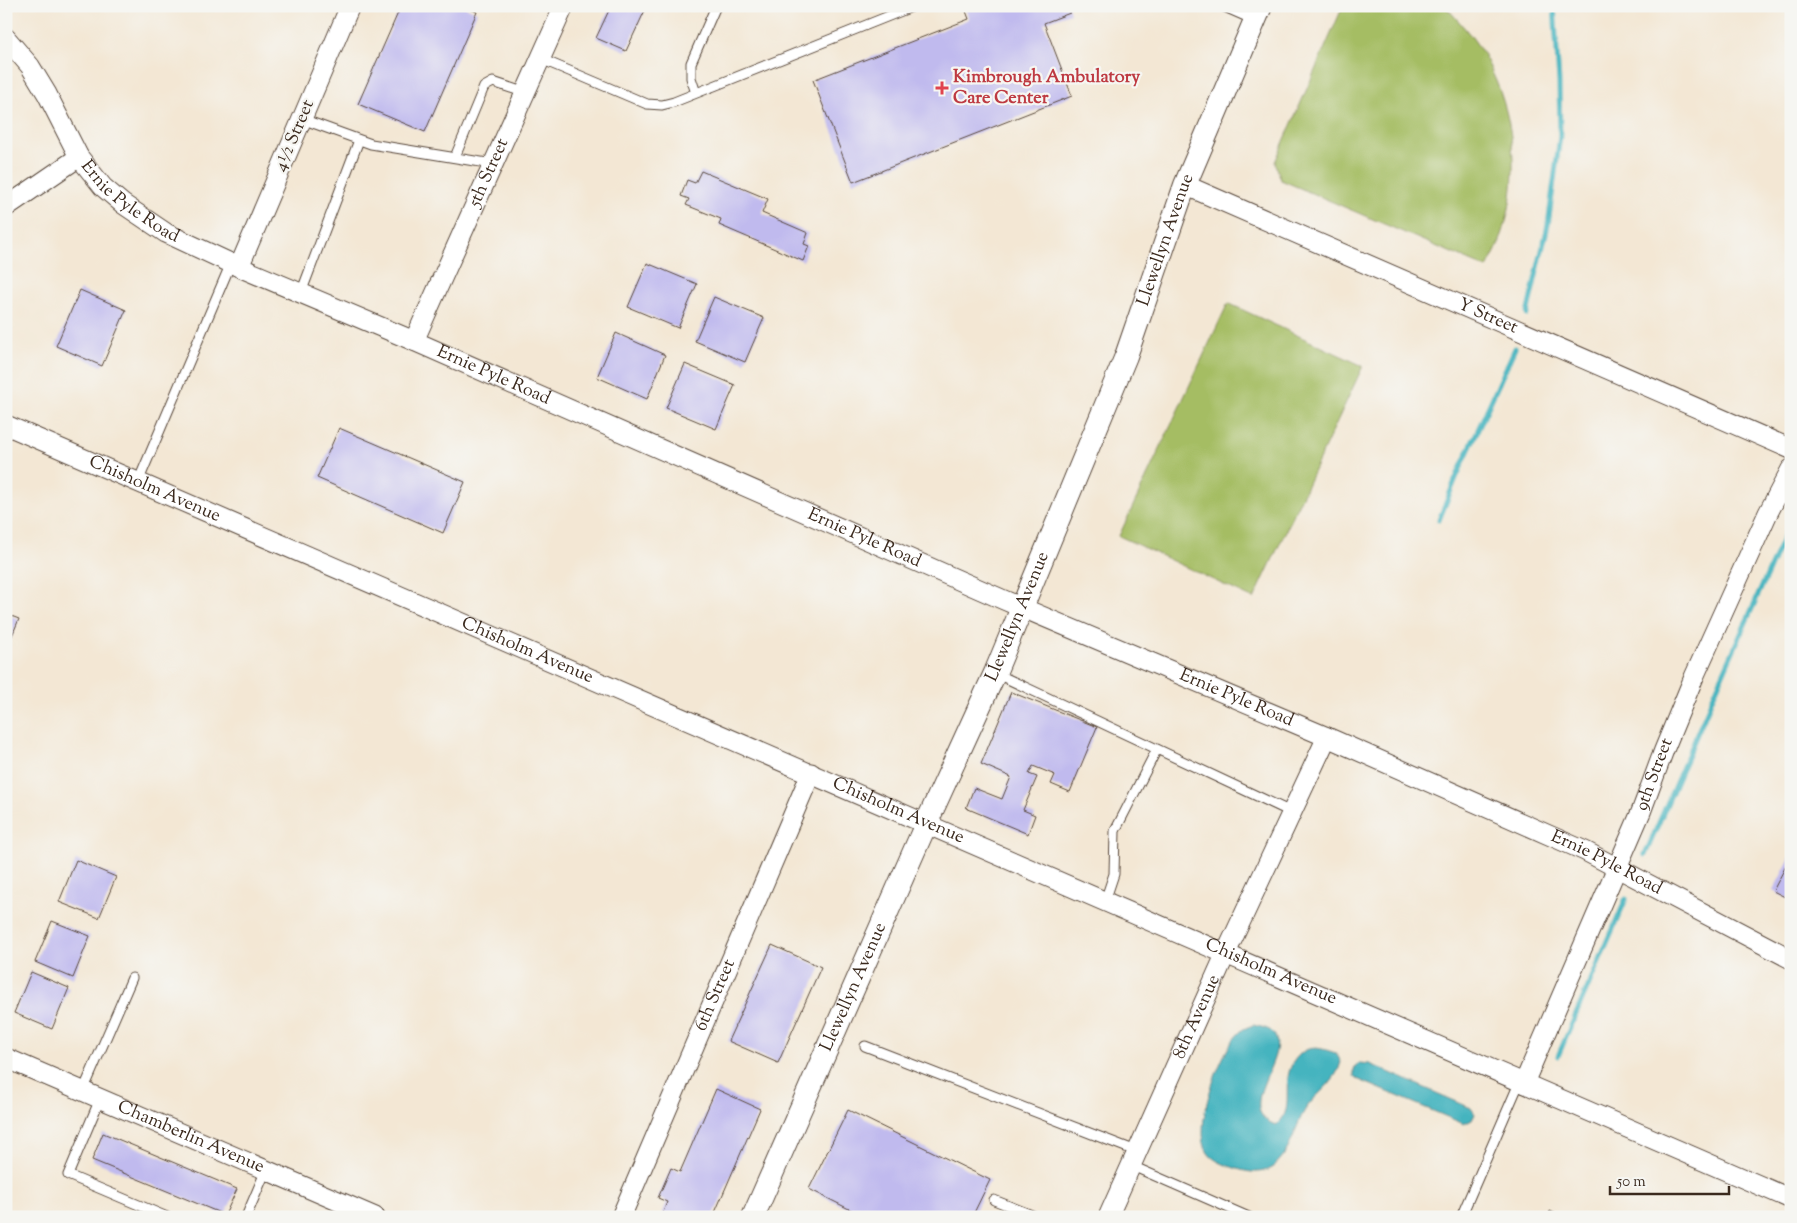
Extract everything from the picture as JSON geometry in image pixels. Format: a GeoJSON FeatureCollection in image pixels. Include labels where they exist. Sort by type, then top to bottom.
{"type":"FeatureCollection","features":[{"type":"Feature","properties":{"kind":"street","name":"4½ Street"},"geometry":{"type":"LineString","coordinates":[[235,265],[302,119],[350,6]]}},
{"type":"Feature","properties":{"kind":"street","name":"5th Street"},"geometry":{"type":"LineString","coordinates":[[414,341],[564,6]]}},
{"type":"Feature","properties":{"kind":"street","name":"Llewellyn Avenue"},"geometry":{"type":"LineString","coordinates":[[752,1217],[995,673],[1099,425],[1126,356],[1185,185],[1258,14]]}},
{"type":"Feature","properties":{"kind":"street","name":"Ernie Pyle Road"},"geometry":{"type":"LineString","coordinates":[[6,38],[30,66],[47,94],[79,157],[103,187],[123,204],[166,233],[235,265],[1552,836],[1791,959]]}},
{"type":"Feature","properties":{"kind":"street"},"geometry":{"type":"LineString","coordinates":[[6,207],[79,157]]}},
{"type":"Feature","properties":{"kind":"street","name":"Y Street"},"geometry":{"type":"LineString","coordinates":[[1185,185],[1791,449]]}},
{"type":"Feature","properties":{"kind":"street","name":"Chisholm Avenue"},"geometry":{"type":"LineString","coordinates":[[6,425],[1791,1199]]}},
{"type":"Feature","properties":{"kind":"street","name":"9th Street"},"geometry":{"type":"LineString","coordinates":[[1522,1082],[1617,868],[1694,677],[1768,513],[1791,469]]}},
{"type":"Feature","properties":{"kind":"street","name":"8th Avenue"},"geometry":{"type":"LineString","coordinates":[[1108,1217],[1226,953],[1326,737]]}},
{"type":"Feature","properties":{"kind":"street","name":"6th Street"},"geometry":{"type":"LineString","coordinates":[[621,1217],[811,773]]}},
{"type":"Feature","properties":{"kind":"street","name":"Chamberlin Avenue"},"geometry":{"type":"LineString","coordinates":[[6,1058],[376,1217]]}},
{"type":"Feature","properties":{"kind":"lane"},"geometry":{"type":"LineString","coordinates":[[696,93],[691,78],[691,63],[716,6]]}},
{"type":"Feature","properties":{"kind":"lane"},"geometry":{"type":"LineString","coordinates":[[540,59],[647,104],[662,104],[696,93],[914,6]]}},
{"type":"Feature","properties":{"kind":"lane"},"geometry":{"type":"LineString","coordinates":[[1222,6],[1258,14]]}},
{"type":"Feature","properties":{"kind":"lane"},"geometry":{"type":"LineString","coordinates":[[455,158],[484,88],[492,82],[526,93]]}},
{"type":"Feature","properties":{"kind":"lane"},"geometry":{"type":"LineString","coordinates":[[302,119],[371,144],[494,164]]}},
{"type":"Feature","properties":{"kind":"lane"},"geometry":{"type":"LineString","coordinates":[[301,293],[359,140]]}},
{"type":"Feature","properties":{"kind":"lane"},"geometry":{"type":"LineString","coordinates":[[138,482],[235,265]]}},
{"type":"Feature","properties":{"kind":"lane"},"geometry":{"type":"LineString","coordinates":[[995,673],[1291,812]]}},
{"type":"Feature","properties":{"kind":"lane"},"geometry":{"type":"LineString","coordinates":[[1105,901],[1114,874],[1115,831],[1157,749]]}},
{"type":"Feature","properties":{"kind":"lane"},"geometry":{"type":"LineString","coordinates":[[132,978],[92,1095],[68,1175],[167,1217]]}},
{"type":"Feature","properties":{"kind":"lane"},"geometry":{"type":"LineString","coordinates":[[865,1046],[1133,1158],[1249,1217]]}},
{"type":"Feature","properties":{"kind":"lane"},"geometry":{"type":"LineString","coordinates":[[1461,1217],[1522,1082]]}},
{"type":"Feature","properties":{"kind":"lane"},"geometry":{"type":"LineString","coordinates":[[246,1217],[266,1170]]}},
{"type":"Feature","properties":{"kind":"lane"},"geometry":{"type":"LineString","coordinates":[[994,1200],[1034,1217]]}},
{"type":"Feature","properties":{"kind":"green space"},"geometry":{"type":"Polygon","coordinates":[[[1343,6],[1445,6],[1475,41],[1484,55],[1503,100],[1512,140],[1513,160],[1513,181],[1506,221],[1499,244],[1487,268],[1281,180],[1275,162],[1343,6]]]}},
{"type":"Feature","properties":{"kind":"green space"},"geometry":{"type":"Polygon","coordinates":[[[1228,303],[1363,366],[1254,599],[1119,536],[1228,303]]]}},
{"type":"Feature","properties":{"kind":"water"},"geometry":{"type":"Polygon","coordinates":[[[1253,1025],[1271,1031],[1276,1040],[1276,1052],[1260,1094],[1259,1107],[1263,1117],[1276,1125],[1283,1118],[1286,1110],[1289,1072],[1300,1054],[1308,1049],[1322,1049],[1336,1053],[1341,1062],[1335,1076],[1305,1110],[1283,1156],[1275,1165],[1262,1172],[1247,1171],[1218,1162],[1208,1153],[1204,1142],[1203,1126],[1210,1090],[1217,1071],[1232,1041],[1241,1031],[1253,1025]]]}},
{"type":"Feature","properties":{"kind":"water"},"geometry":{"type":"Polygon","coordinates":[[[1359,1063],[1370,1064],[1471,1108],[1475,1114],[1472,1120],[1464,1124],[1357,1079],[1354,1076],[1354,1069],[1359,1063]]]}},
{"type":"Feature","properties":{"kind":"building"},"geometry":{"type":"Polygon","coordinates":[[[401,6],[463,6],[477,12],[425,132],[358,104],[401,6]]]}},
{"type":"Feature","properties":{"kind":"building"},"geometry":{"type":"Polygon","coordinates":[[[611,6],[647,6],[626,51],[596,38],[611,6]]]}},
{"type":"Feature","properties":{"kind":"building","name":"Kimbrough Ambulatory Care Center"},"geometry":{"type":"Polygon","coordinates":[[[964,6],[1068,6],[1070,13],[1044,23],[1072,96],[853,182],[813,80],[969,19],[964,6]]]}},
{"type":"Feature","properties":{"kind":"building"},"geometry":{"type":"Polygon","coordinates":[[[701,171],[768,199],[762,213],[808,233],[804,244],[809,246],[803,261],[719,225],[721,219],[686,205],[689,199],[681,196],[687,180],[695,183],[701,171]]]}},
{"type":"Feature","properties":{"kind":"building"},"geometry":{"type":"Polygon","coordinates":[[[647,263],[697,284],[678,328],[628,307],[647,263]]]}},
{"type":"Feature","properties":{"kind":"building"},"geometry":{"type":"Polygon","coordinates":[[[80,290],[126,310],[102,366],[56,346],[80,290]]]}},
{"type":"Feature","properties":{"kind":"building"},"geometry":{"type":"Polygon","coordinates":[[[714,297],[764,318],[745,362],[695,341],[714,297]]]}},
{"type":"Feature","properties":{"kind":"building"},"geometry":{"type":"Polygon","coordinates":[[[616,333],[665,355],[647,399],[597,377],[616,333]]]}},
{"type":"Feature","properties":{"kind":"building"},"geometry":{"type":"Polygon","coordinates":[[[685,364],[735,385],[716,429],[666,408],[685,364]]]}},
{"type":"Feature","properties":{"kind":"building"},"geometry":{"type":"Polygon","coordinates":[[[339,428],[465,482],[443,533],[317,478],[339,428]]]}},
{"type":"Feature","properties":{"kind":"building"},"geometry":{"type":"Polygon","coordinates":[[[6,614],[19,619],[6,650],[6,614]]]}},
{"type":"Feature","properties":{"kind":"building"},"geometry":{"type":"Polygon","coordinates":[[[1011,692],[1097,727],[1070,792],[1051,784],[1055,775],[1033,766],[1029,774],[1037,777],[1023,810],[1035,815],[1028,834],[966,808],[974,788],[1002,799],[1011,777],[981,764],[1011,692]]]}},
{"type":"Feature","properties":{"kind":"building"},"geometry":{"type":"Polygon","coordinates":[[[1791,856],[1791,900],[1773,891],[1791,856]]]}},
{"type":"Feature","properties":{"kind":"building"},"geometry":{"type":"Polygon","coordinates":[[[76,860],[116,877],[99,918],[59,902],[76,860]]]}},
{"type":"Feature","properties":{"kind":"building"},"geometry":{"type":"Polygon","coordinates":[[[52,921],[90,936],[73,978],[35,962],[52,921]]]}},
{"type":"Feature","properties":{"kind":"building"},"geometry":{"type":"Polygon","coordinates":[[[772,945],[821,967],[778,1063],[728,1041],[772,945]]]}},
{"type":"Feature","properties":{"kind":"building"},"geometry":{"type":"Polygon","coordinates":[[[31,972],[69,988],[52,1029],[14,1013],[31,972]]]}},
{"type":"Feature","properties":{"kind":"building"},"geometry":{"type":"Polygon","coordinates":[[[716,1089],[760,1109],[713,1217],[661,1217],[667,1202],[658,1198],[671,1168],[680,1172],[716,1089]]]}},
{"type":"Feature","properties":{"kind":"building"},"geometry":{"type":"Polygon","coordinates":[[[848,1110],[990,1180],[972,1217],[865,1217],[809,1189],[848,1110]]]}},
{"type":"Feature","properties":{"kind":"building"},"geometry":{"type":"Polygon","coordinates":[[[103,1133],[237,1189],[225,1215],[92,1160],[103,1133]]]}},
{"type":"Feature","properties":{"kind":"building"},"geometry":{"type":"Polygon","coordinates":[[[1550,1211],[1563,1217],[1548,1217],[1550,1211]]]}},
{"type":"Feature","properties":{"kind":"waterway"},"geometry":{"type":"LineString","coordinates":[[1527,314],[1548,225],[1560,136],[1554,6]]}},
{"type":"Feature","properties":{"kind":"waterway"},"geometry":{"type":"LineString","coordinates":[[1439,520],[1515,348]]}},
{"type":"Feature","properties":{"kind":"waterway"},"geometry":{"type":"LineString","coordinates":[[1645,855],[1791,521]]}},
{"type":"Feature","properties":{"kind":"waterway"},"geometry":{"type":"LineString","coordinates":[[1558,1056],[1626,899]]}},
{"type":"Feature","properties":{"kind":"place","name":"Kimbrough Ambulatory Care Center"},"geometry":{"type":"Point","coordinates":[942,88]}}]}
